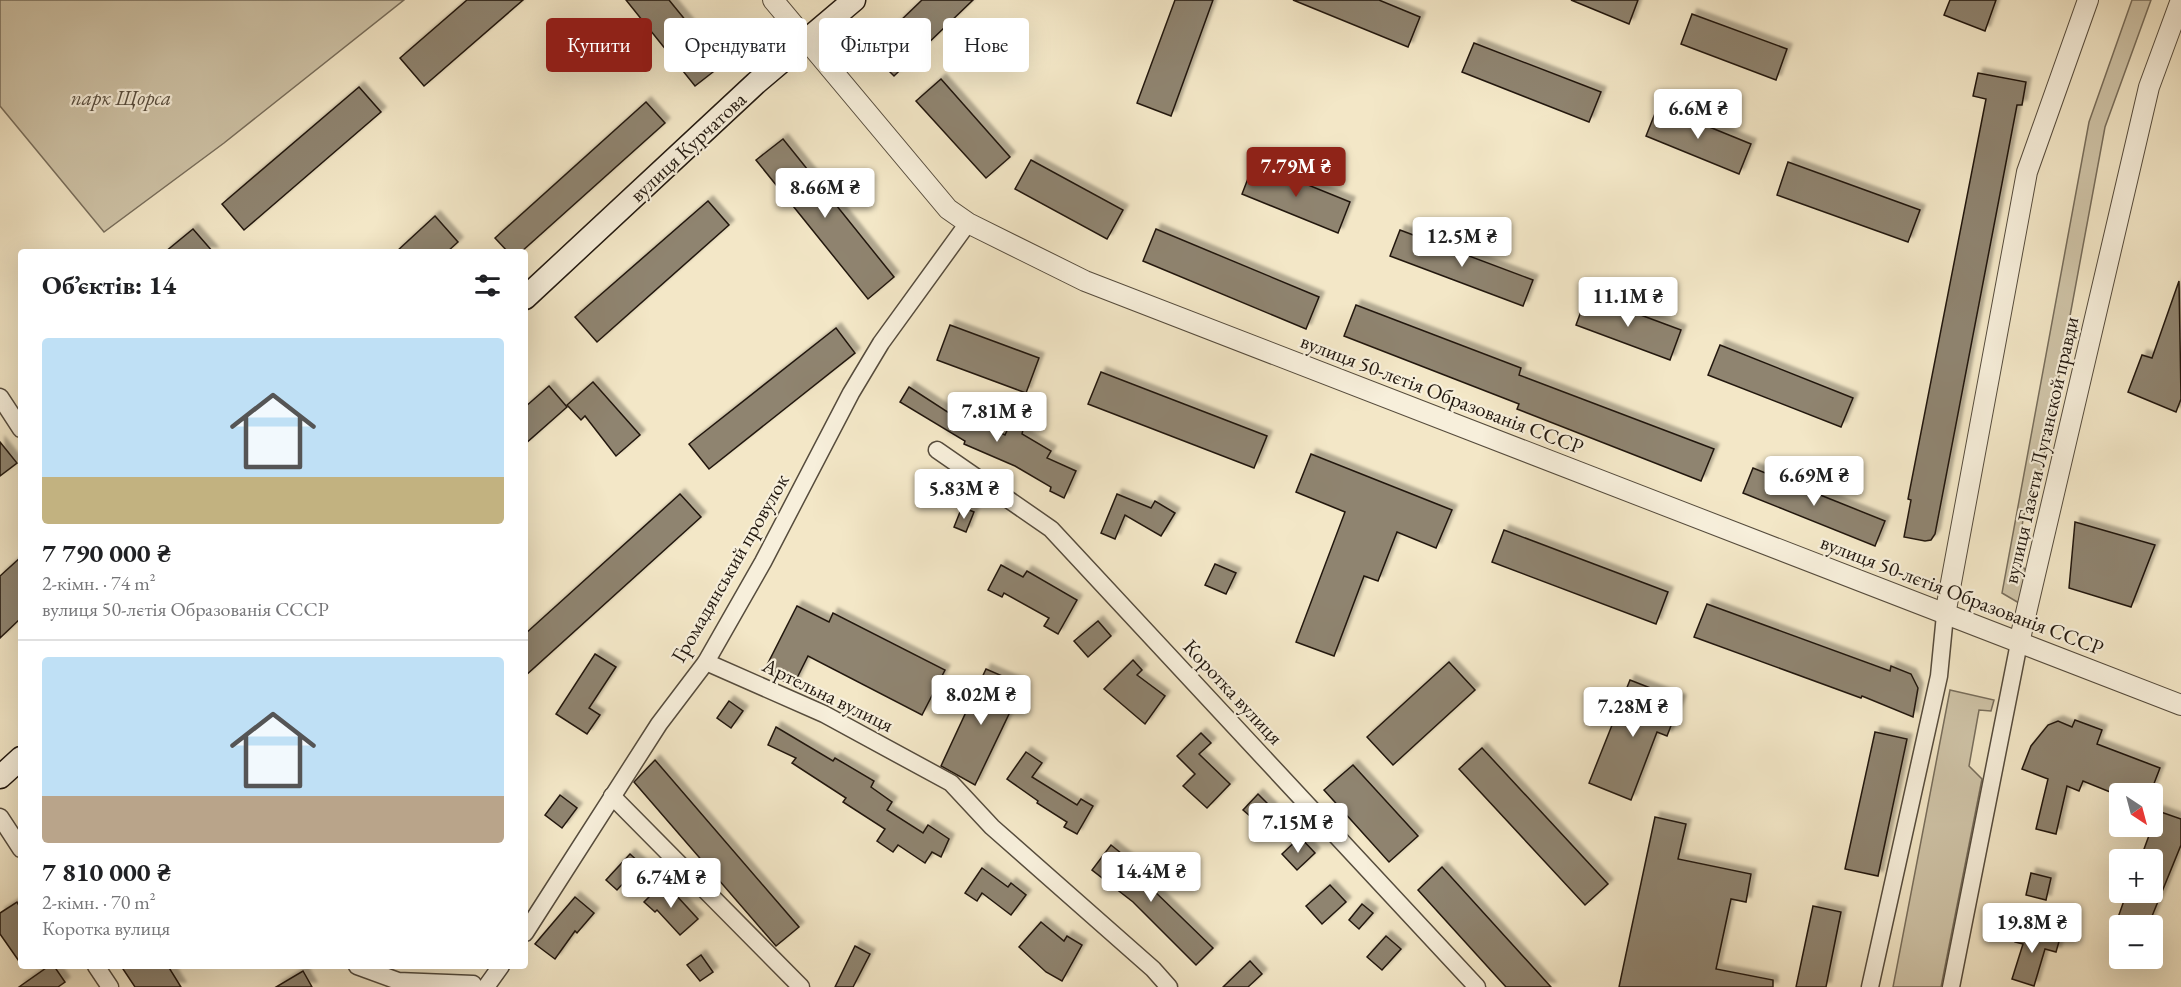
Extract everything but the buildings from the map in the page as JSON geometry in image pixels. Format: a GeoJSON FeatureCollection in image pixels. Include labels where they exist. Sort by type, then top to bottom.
{"type":"FeatureCollection","features":[{"type":"Feature","properties":{"kind":"main road","name":"вулиця Курчатова"},"geometry":{"type":"LineString","coordinates":[[807,42],[854,0]]}},
{"type":"Feature","properties":{"kind":"main road","name":"вулиця Курчатова"},"geometry":{"type":"LineString","coordinates":[[528,295],[770,72]]}},
{"type":"Feature","properties":{"kind":"main road"},"geometry":{"type":"LineString","coordinates":[[0,777],[18,761]]}},
{"type":"Feature","properties":{"kind":"street","name":"вулиця 50-лєтія Образованія СССР"},"geometry":{"type":"LineString","coordinates":[[773,0],[788,18]]}},
{"type":"Feature","properties":{"kind":"street"},"geometry":{"type":"LineString","coordinates":[[1870,987],[1938,676],[1945,615],[2027,172],[2088,0]]}},
{"type":"Feature","properties":{"kind":"street","name":"вулиця Газєти Луганской правди"},"geometry":{"type":"LineString","coordinates":[[1951,987],[2019,644],[2149,87],[2181,0]]}},
{"type":"Feature","properties":{"kind":"street","name":"вулиця 50-лєтія Образованія СССР"},"geometry":{"type":"LineString","coordinates":[[807,42],[948,209],[968,224],[1085,281],[2181,705]]}},
{"type":"Feature","properties":{"kind":"street","name":"Громадянський провулок"},"geometry":{"type":"LineString","coordinates":[[528,928],[659,724],[706,662],[764,562],[851,393],[880,343],[968,224]]}},
{"type":"Feature","properties":{"kind":"street"},"geometry":{"type":"LineString","coordinates":[[0,397],[18,424]]}},
{"type":"Feature","properties":{"kind":"street","name":"Коротка вулиця"},"geometry":{"type":"LineString","coordinates":[[937,450],[1051,529],[1476,987]]}},
{"type":"Feature","properties":{"kind":"street","name":"Артельна вулиця"},"geometry":{"type":"LineString","coordinates":[[706,662],[824,714],[951,783],[992,827],[1152,969],[1169,987]]}},
{"type":"Feature","properties":{"kind":"street"},"geometry":{"type":"LineString","coordinates":[[612,796],[801,987]]}},
{"type":"Feature","properties":{"kind":"street"},"geometry":{"type":"LineString","coordinates":[[0,817],[18,844]]}},
{"type":"Feature","properties":{"kind":"street"},"geometry":{"type":"LineString","coordinates":[[98,969],[110,987]]}},
{"type":"Feature","properties":{"kind":"street"},"geometry":{"type":"LineString","coordinates":[[362,969],[378,980],[473,984],[475,987]]}},
{"type":"Feature","properties":{"kind":"street"},"geometry":{"type":"LineString","coordinates":[[486,987],[499,969]]}},
{"type":"Feature","properties":{"kind":"green space","name":"парк Щорса"},"geometry":{"type":"Polygon","coordinates":[[[0,0],[404,0],[224,143],[104,232],[0,106],[0,0]]]}},
{"type":"Feature","properties":{"kind":"green space"},"geometry":{"type":"Polygon","coordinates":[[[2132,0],[2151,0],[2105,127],[2035,505],[2027,499],[2016,558],[2027,572],[2019,603],[2002,593],[2089,122],[2132,0]]]}},
{"type":"Feature","properties":{"kind":"green space"},"geometry":{"type":"Polygon","coordinates":[[[1950,690],[1994,700],[1991,711],[1979,710],[1969,766],[1982,779],[1941,987],[1893,987],[1950,690]]]}}]}
